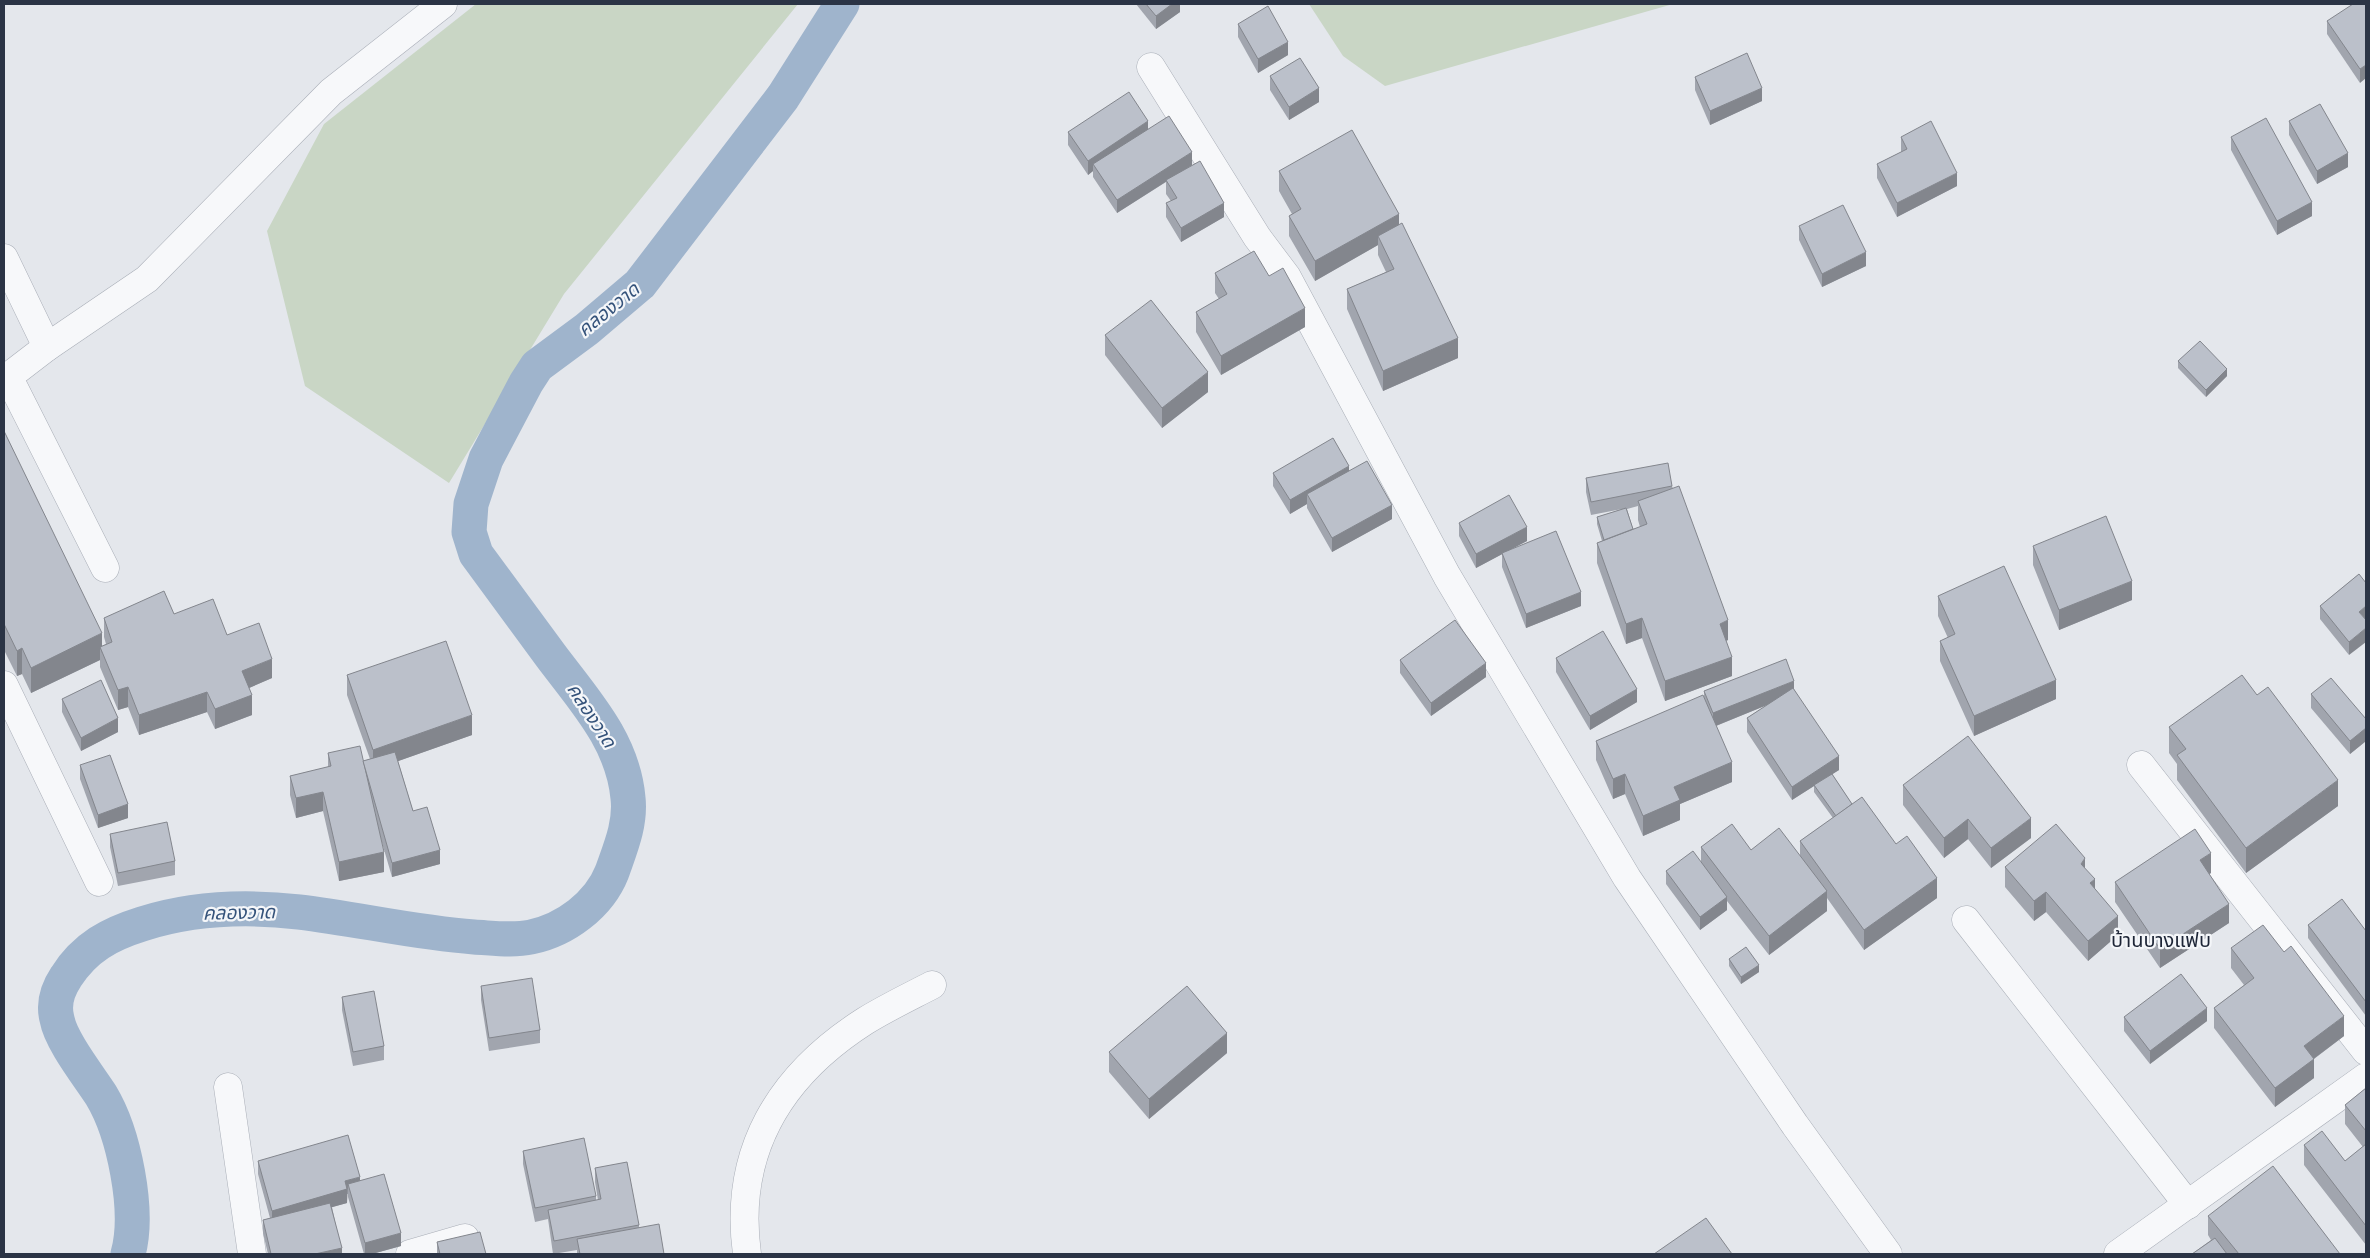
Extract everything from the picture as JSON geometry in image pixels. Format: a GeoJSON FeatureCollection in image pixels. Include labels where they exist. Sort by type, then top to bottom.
{"type":"FeatureCollection","features":[{"type":"Feature","properties":{"kind":"street"},"geometry":{"type":"LineString","coordinates":[[105,568],[6,378],[47,347],[147,279],[331,92],[443,4]]}},
{"type":"Feature","properties":{"kind":"street"},"geometry":{"type":"LineString","coordinates":[[1152,67],[1257,237],[1287,278],[1447,576],[1630,883],[1795,1125],[1888,1254]]}},
{"type":"Feature","properties":{"kind":"street"},"geometry":{"type":"LineString","coordinates":[[4,258],[47,347]]}},
{"type":"Feature","properties":{"kind":"street"},"geometry":{"type":"LineString","coordinates":[[4,684],[99,882]]}},
{"type":"Feature","properties":{"kind":"street"},"geometry":{"type":"LineString","coordinates":[[2141,764],[2366,1051]]}},
{"type":"Feature","properties":{"kind":"street"},"geometry":{"type":"LineString","coordinates":[[1966,920],[2188,1205]]}},
{"type":"Feature","properties":{"kind":"street"},"geometry":{"type":"LineString","coordinates":[[747,1254],[744,1211],[748,1170],[760,1135],[778,1103],[808,1067],[846,1034],[932,985]]}},
{"type":"Feature","properties":{"kind":"street"},"geometry":{"type":"LineString","coordinates":[[2118,1254],[2366,1077]]}},
{"type":"Feature","properties":{"kind":"street"},"geometry":{"type":"LineString","coordinates":[[228,1087],[252,1254]]}},
{"type":"Feature","properties":{"kind":"street"},"geometry":{"type":"LineString","coordinates":[[410,1254],[466,1238]]}},
{"type":"Feature","properties":{"kind":"green space"},"geometry":{"type":"Polygon","coordinates":[[[476,4],[798,4],[564,294],[449,483],[305,386],[267,231],[324,124],[476,4]]]}},
{"type":"Feature","properties":{"kind":"green space"},"geometry":{"type":"Polygon","coordinates":[[[1309,4],[1673,4],[1385,86],[1343,56],[1309,4]]]}},
{"type":"Feature","properties":{"kind":"building"},"geometry":{"type":"Polygon","coordinates":[[[1146,4],[1172,4],[1156,16],[1146,4]]]}},
{"type":"Feature","properties":{"kind":"building"},"geometry":{"type":"Polygon","coordinates":[[[2353,4],[2366,4],[2366,65],[2360,69],[2327,21],[2353,4]]]}},
{"type":"Feature","properties":{"kind":"building"},"geometry":{"type":"Polygon","coordinates":[[[1268,6],[1288,42],[1258,59],[1238,24],[1268,6]]]}},
{"type":"Feature","properties":{"kind":"building"},"geometry":{"type":"Polygon","coordinates":[[[1747,53],[1762,88],[1710,111],[1695,77],[1747,53]]]}},
{"type":"Feature","properties":{"kind":"building"},"geometry":{"type":"Polygon","coordinates":[[[1300,58],[1319,88],[1289,107],[1270,76],[1300,58]]]}},
{"type":"Feature","properties":{"kind":"building"},"geometry":{"type":"Polygon","coordinates":[[[1129,92],[1148,121],[1088,161],[1068,132],[1129,92]]]}},
{"type":"Feature","properties":{"kind":"building"},"geometry":{"type":"Polygon","coordinates":[[[2320,104],[2348,153],[2317,171],[2289,121],[2320,104]]]}},
{"type":"Feature","properties":{"kind":"building"},"geometry":{"type":"Polygon","coordinates":[[[1169,116],[1192,152],[1117,200],[1093,164],[1169,116]]]}},
{"type":"Feature","properties":{"kind":"building"},"geometry":{"type":"Polygon","coordinates":[[[2266,118],[2312,202],[2277,221],[2231,137],[2266,118]]]}},
{"type":"Feature","properties":{"kind":"building"},"geometry":{"type":"Polygon","coordinates":[[[1931,121],[1957,173],[1897,203],[1877,164],[1907,149],[1901,137],[1931,121]]]}},
{"type":"Feature","properties":{"kind":"building"},"geometry":{"type":"Polygon","coordinates":[[[1352,130],[1399,214],[1315,261],[1289,216],[1301,209],[1279,171],[1352,130]]]}},
{"type":"Feature","properties":{"kind":"building"},"geometry":{"type":"Polygon","coordinates":[[[1200,161],[1224,203],[1181,228],[1166,203],[1177,198],[1166,180],[1200,161]]]}},
{"type":"Feature","properties":{"kind":"building"},"geometry":{"type":"Polygon","coordinates":[[[1843,205],[1866,252],[1822,274],[1799,226],[1843,205]]]}},
{"type":"Feature","properties":{"kind":"building"},"geometry":{"type":"Polygon","coordinates":[[[1402,223],[1458,338],[1383,371],[1347,289],[1394,269],[1378,236],[1402,223]]]}},
{"type":"Feature","properties":{"kind":"building"},"geometry":{"type":"Polygon","coordinates":[[[1254,251],[1269,276],[1283,268],[1305,308],[1221,356],[1196,312],[1227,294],[1215,273],[1254,251]]]}},
{"type":"Feature","properties":{"kind":"building"},"geometry":{"type":"Polygon","coordinates":[[[1151,300],[1208,372],[1162,408],[1105,335],[1151,300]]]}},
{"type":"Feature","properties":{"kind":"building"},"geometry":{"type":"Polygon","coordinates":[[[2200,341],[2227,369],[2206,390],[2178,361],[2200,341]]]}},
{"type":"Feature","properties":{"kind":"building"},"geometry":{"type":"Polygon","coordinates":[[[4,431],[102,633],[31,668],[22,648],[17,651],[4,624],[4,431]]]}},
{"type":"Feature","properties":{"kind":"building"},"geometry":{"type":"Polygon","coordinates":[[[1333,438],[1349,466],[1290,500],[1273,473],[1333,438]]]}},
{"type":"Feature","properties":{"kind":"building"},"geometry":{"type":"Polygon","coordinates":[[[1367,461],[1392,505],[1332,538],[1307,494],[1367,461]]]}},
{"type":"Feature","properties":{"kind":"building"},"geometry":{"type":"Polygon","coordinates":[[[1668,463],[1672,486],[1591,502],[1586,478],[1668,463]]]}},
{"type":"Feature","properties":{"kind":"building"},"geometry":{"type":"Polygon","coordinates":[[[1679,486],[1728,620],[1720,624],[1732,657],[1665,681],[1642,618],[1626,624],[1597,543],[1647,524],[1638,501],[1679,486]]]}},
{"type":"Feature","properties":{"kind":"building"},"geometry":{"type":"Polygon","coordinates":[[[1509,495],[1527,527],[1476,554],[1459,523],[1509,495]]]}},
{"type":"Feature","properties":{"kind":"building"},"geometry":{"type":"Polygon","coordinates":[[[1626,508],[1633,529],[1604,540],[1597,517],[1626,508]]]}},
{"type":"Feature","properties":{"kind":"building"},"geometry":{"type":"Polygon","coordinates":[[[2106,516],[2132,581],[2059,610],[2033,546],[2106,516]]]}},
{"type":"Feature","properties":{"kind":"building"},"geometry":{"type":"Polygon","coordinates":[[[1556,531],[1581,592],[1526,614],[1502,553],[1556,531]]]}},
{"type":"Feature","properties":{"kind":"building"},"geometry":{"type":"Polygon","coordinates":[[[2004,566],[2056,680],[1974,716],[1940,641],[1955,634],[1938,596],[2004,566]]]}},
{"type":"Feature","properties":{"kind":"building"},"geometry":{"type":"Polygon","coordinates":[[[2359,574],[2366,583],[2366,606],[2359,612],[2366,620],[2366,628],[2349,642],[2320,606],[2359,574]]]}},
{"type":"Feature","properties":{"kind":"building"},"geometry":{"type":"Polygon","coordinates":[[[164,591],[174,614],[213,599],[227,635],[259,623],[272,659],[242,671],[252,695],[215,709],[207,692],[139,715],[128,687],[118,690],[100,647],[112,642],[104,618],[164,591]]]}},
{"type":"Feature","properties":{"kind":"building"},"geometry":{"type":"Polygon","coordinates":[[[1455,620],[1486,663],[1431,703],[1400,660],[1455,620]]]}},
{"type":"Feature","properties":{"kind":"building"},"geometry":{"type":"Polygon","coordinates":[[[1603,631],[1637,689],[1590,716],[1556,658],[1603,631]]]}},
{"type":"Feature","properties":{"kind":"building"},"geometry":{"type":"Polygon","coordinates":[[[446,641],[472,715],[373,750],[347,675],[446,641]]]}},
{"type":"Feature","properties":{"kind":"building"},"geometry":{"type":"Polygon","coordinates":[[[1786,659],[1794,681],[1713,713],[1704,691],[1786,659]]]}},
{"type":"Feature","properties":{"kind":"building"},"geometry":{"type":"Polygon","coordinates":[[[2242,675],[2257,695],[2268,687],[2338,780],[2246,848],[2177,755],[2186,749],[2169,727],[2242,675]]]}},
{"type":"Feature","properties":{"kind":"building"},"geometry":{"type":"Polygon","coordinates":[[[2331,678],[2366,719],[2366,728],[2350,741],[2311,694],[2331,678]]]}},
{"type":"Feature","properties":{"kind":"building"},"geometry":{"type":"Polygon","coordinates":[[[101,680],[118,718],[81,738],[62,699],[101,680]]]}},
{"type":"Feature","properties":{"kind":"building"},"geometry":{"type":"Polygon","coordinates":[[[1793,688],[1839,756],[1792,787],[1747,718],[1793,688]]]}},
{"type":"Feature","properties":{"kind":"building"},"geometry":{"type":"Polygon","coordinates":[[[1703,695],[1732,762],[1674,787],[1680,800],[1643,816],[1625,774],[1613,779],[1596,741],[1703,695]]]}},
{"type":"Feature","properties":{"kind":"building"},"geometry":{"type":"Polygon","coordinates":[[[1968,736],[2031,818],[1991,848],[1968,819],[1944,838],[1903,785],[1968,736]]]}},
{"type":"Feature","properties":{"kind":"building"},"geometry":{"type":"Polygon","coordinates":[[[360,746],[384,852],[339,862],[323,792],[296,798],[290,776],[331,766],[328,753],[360,746]]]}},
{"type":"Feature","properties":{"kind":"building"},"geometry":{"type":"Polygon","coordinates":[[[395,752],[413,811],[427,807],[440,850],[392,863],[363,761],[395,752]]]}},
{"type":"Feature","properties":{"kind":"building"},"geometry":{"type":"Polygon","coordinates":[[[110,755],[128,804],[98,815],[80,765],[110,755]]]}},
{"type":"Feature","properties":{"kind":"building"},"geometry":{"type":"Polygon","coordinates":[[[1832,774],[1852,804],[1836,816],[1814,785],[1832,774]]]}},
{"type":"Feature","properties":{"kind":"building"},"geometry":{"type":"Polygon","coordinates":[[[1862,797],[1896,844],[1907,836],[1937,878],[1864,930],[1800,841],[1862,797]]]}},
{"type":"Feature","properties":{"kind":"building"},"geometry":{"type":"Polygon","coordinates":[[[167,822],[175,861],[118,873],[110,834],[167,822]]]}},
{"type":"Feature","properties":{"kind":"building"},"geometry":{"type":"Polygon","coordinates":[[[1732,824],[1751,850],[1779,828],[1827,891],[1769,936],[1701,847],[1732,824]]]}},
{"type":"Feature","properties":{"kind":"building"},"geometry":{"type":"Polygon","coordinates":[[[2056,824],[2085,858],[2081,864],[2095,879],[2090,883],[2118,916],[2088,941],[2046,892],[2034,901],[2005,867],[2056,824]]]}},
{"type":"Feature","properties":{"kind":"building"},"geometry":{"type":"Polygon","coordinates":[[[2195,829],[2211,853],[2200,860],[2229,904],[2160,949],[2115,882],[2195,829]]]}},
{"type":"Feature","properties":{"kind":"building"},"geometry":{"type":"Polygon","coordinates":[[[1693,851],[1727,897],[1700,917],[1666,871],[1693,851]]]}},
{"type":"Feature","properties":{"kind":"building"},"geometry":{"type":"Polygon","coordinates":[[[2342,899],[2366,931],[2366,1002],[2308,925],[2342,899]]]}},
{"type":"Feature","properties":{"kind":"building"},"geometry":{"type":"Polygon","coordinates":[[[2263,925],[2284,952],[2291,946],[2344,1016],[2304,1046],[2314,1059],[2275,1088],[2214,1008],[2254,978],[2231,948],[2263,925]]]}},
{"type":"Feature","properties":{"kind":"building"},"geometry":{"type":"Polygon","coordinates":[[[1746,947],[1759,965],[1741,977],[1729,959],[1746,947]]]}},
{"type":"Feature","properties":{"kind":"building"},"geometry":{"type":"Polygon","coordinates":[[[2181,974],[2207,1008],[2150,1051],[2124,1017],[2181,974]]]}},
{"type":"Feature","properties":{"kind":"building"},"geometry":{"type":"Polygon","coordinates":[[[532,978],[540,1030],[489,1038],[481,986],[532,978]]]}},
{"type":"Feature","properties":{"kind":"building"},"geometry":{"type":"Polygon","coordinates":[[[1187,986],[1227,1033],[1149,1099],[1109,1052],[1187,986]]]}},
{"type":"Feature","properties":{"kind":"building"},"geometry":{"type":"Polygon","coordinates":[[[374,991],[384,1046],[353,1052],[342,997],[374,991]]]}},
{"type":"Feature","properties":{"kind":"building"},"geometry":{"type":"Polygon","coordinates":[[[2366,1088],[2366,1131],[2345,1105],[2366,1088]]]}},
{"type":"Feature","properties":{"kind":"building"},"geometry":{"type":"Polygon","coordinates":[[[2322,1131],[2345,1161],[2366,1144],[2366,1226],[2304,1145],[2322,1131]]]}},
{"type":"Feature","properties":{"kind":"building"},"geometry":{"type":"Polygon","coordinates":[[[348,1135],[360,1177],[345,1181],[347,1189],[272,1211],[258,1161],[348,1135]]]}},
{"type":"Feature","properties":{"kind":"building"},"geometry":{"type":"Polygon","coordinates":[[[584,1138],[596,1196],[535,1208],[523,1151],[584,1138]]]}},
{"type":"Feature","properties":{"kind":"building"},"geometry":{"type":"Polygon","coordinates":[[[627,1162],[639,1225],[554,1241],[548,1210],[601,1199],[595,1168],[627,1162]]]}},
{"type":"Feature","properties":{"kind":"building"},"geometry":{"type":"Polygon","coordinates":[[[2273,1166],[2340,1254],[2239,1254],[2208,1216],[2273,1166]]]}},
{"type":"Feature","properties":{"kind":"building"},"geometry":{"type":"Polygon","coordinates":[[[384,1174],[401,1233],[365,1243],[348,1184],[384,1174]]]}},
{"type":"Feature","properties":{"kind":"building"},"geometry":{"type":"Polygon","coordinates":[[[330,1203],[342,1248],[315,1254],[271,1254],[263,1220],[330,1203]]]}},
{"type":"Feature","properties":{"kind":"building"},"geometry":{"type":"Polygon","coordinates":[[[1706,1218],[1732,1254],[1654,1254],[1706,1218]]]}},
{"type":"Feature","properties":{"kind":"building"},"geometry":{"type":"Polygon","coordinates":[[[659,1224],[664,1254],[580,1254],[577,1239],[659,1224]]]}},
{"type":"Feature","properties":{"kind":"building"},"geometry":{"type":"Polygon","coordinates":[[[480,1232],[486,1254],[440,1254],[437,1242],[480,1232]]]}},
{"type":"Feature","properties":{"kind":"building"},"geometry":{"type":"Polygon","coordinates":[[[2215,1238],[2227,1254],[2192,1254],[2215,1238]]]}},
{"type":"Feature","properties":{"kind":"waterway","name":"คลองวาด"},"geometry":{"type":"LineString","coordinates":[[128,1254],[131,1236],[131,1195],[128,1173],[117,1130],[101,1095],[64,1037],[56,1013],[57,997],[63,982],[81,957],[99,943],[119,932],[161,919],[200,912],[240,909],[299,912],[452,935],[517,939],[544,934],[568,922],[590,905],[606,884],[621,845],[628,817],[629,808],[625,777],[610,740],[589,705],[476,554],[469,532],[471,504],[486,459],[537,366],[587,329],[640,284],[783,97],[842,4]]}},
{"type":"Feature","properties":{"kind":"district","name":"บ้านบางแฟบ"},"geometry":{"type":"Point","coordinates":[2161,940]}}]}
